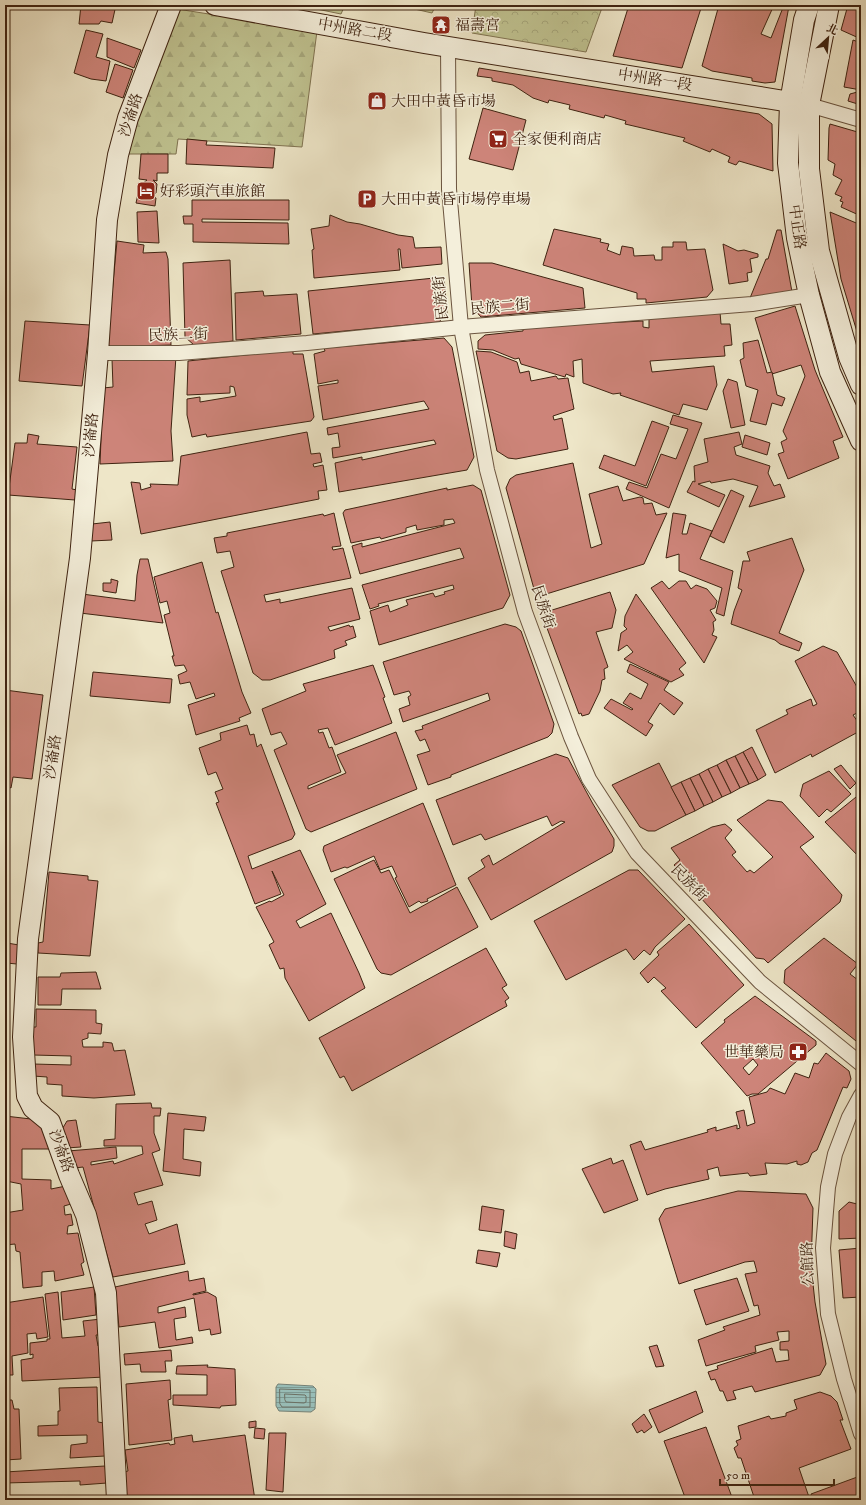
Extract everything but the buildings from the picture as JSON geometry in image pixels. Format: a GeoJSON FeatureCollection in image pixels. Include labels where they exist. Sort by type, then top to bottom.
{"type":"FeatureCollection","features":[{"type":"Feature","properties":{"kind":"street","name":"沙崙路"},"geometry":{"type":"LineString","coordinates":[[117,1500],[106,1293],[86,1215],[69,1175],[50,1122],[33,1108],[26,1096],[23,1037],[28,939],[80,558],[98,353],[106,220],[118,155],[128,118],[171,5]]}},
{"type":"Feature","properties":{"kind":"street","name":"中州路二段"},"geometry":{"type":"LineString","coordinates":[[216,5],[448,46]]}},
{"type":"Feature","properties":{"kind":"street","name":"中正路"},"geometry":{"type":"LineString","coordinates":[[809,5],[804,20],[799,104],[819,251],[849,357],[861,385]]}},
{"type":"Feature","properties":{"kind":"street","name":"中正路"},"geometry":{"type":"LineString","coordinates":[[829,5],[799,104],[788,163],[797,238],[809,295],[830,372],[861,441]]}},
{"type":"Feature","properties":{"kind":"street","name":"中州路一段"},"geometry":{"type":"LineString","coordinates":[[448,46],[688,84],[799,104],[861,120]]}},
{"type":"Feature","properties":{"kind":"street","name":"民族街"},"geometry":{"type":"LineString","coordinates":[[448,46],[449,189],[461,327],[487,470],[525,612],[571,737],[589,779],[637,853],[760,982],[861,1064]]}},
{"type":"Feature","properties":{"kind":"street","name":"民族二街"},"geometry":{"type":"LineString","coordinates":[[98,353],[179,353],[307,343],[461,327],[752,304],[809,295]]}},
{"type":"Feature","properties":{"kind":"street","name":"公館路"},"geometry":{"type":"LineString","coordinates":[[861,1095],[849,1117],[835,1154],[828,1187],[823,1248],[828,1314],[844,1379],[861,1434]]}},
{"type":"Feature","properties":{"kind":"green space"},"geometry":{"type":"Polygon","coordinates":[[[297,5],[345,5],[341,14],[297,5]]]}},
{"type":"Feature","properties":{"kind":"green space"},"geometry":{"type":"Polygon","coordinates":[[[397,5],[436,5],[432,13],[397,5]]]}},
{"type":"Feature","properties":{"kind":"green space"},"geometry":{"type":"Polygon","coordinates":[[[476,5],[603,5],[586,52],[472,33],[476,5]]]}},
{"type":"Feature","properties":{"kind":"green space"},"geometry":{"type":"Polygon","coordinates":[[[177,9],[317,31],[302,147],[178,139],[176,154],[126,154],[132,127],[177,9]]]}},
{"type":"Feature","properties":{"kind":"water"},"geometry":{"type":"Polygon","coordinates":[[[278,1384],[313,1386],[316,1389],[315,1409],[311,1412],[279,1411],[276,1406],[276,1387],[278,1384]]]}},
{"type":"Feature","properties":{"kind":"place","name":"福壽宮"},"geometry":{"type":"Point","coordinates":[441,25]}},
{"type":"Feature","properties":{"kind":"place","name":"大田中黃昏市場"},"geometry":{"type":"Point","coordinates":[377,101]}},
{"type":"Feature","properties":{"kind":"place","name":"全家便利商店"},"geometry":{"type":"Point","coordinates":[498,139]}},
{"type":"Feature","properties":{"kind":"place","name":"好彩頭汽車旅館"},"geometry":{"type":"Point","coordinates":[146,191]}},
{"type":"Feature","properties":{"kind":"place","name":"大田中黃昏市場停車場"},"geometry":{"type":"Point","coordinates":[367,199]}},
{"type":"Feature","properties":{"kind":"place","name":"世華藥局"},"geometry":{"type":"Point","coordinates":[798,1052]}}]}
